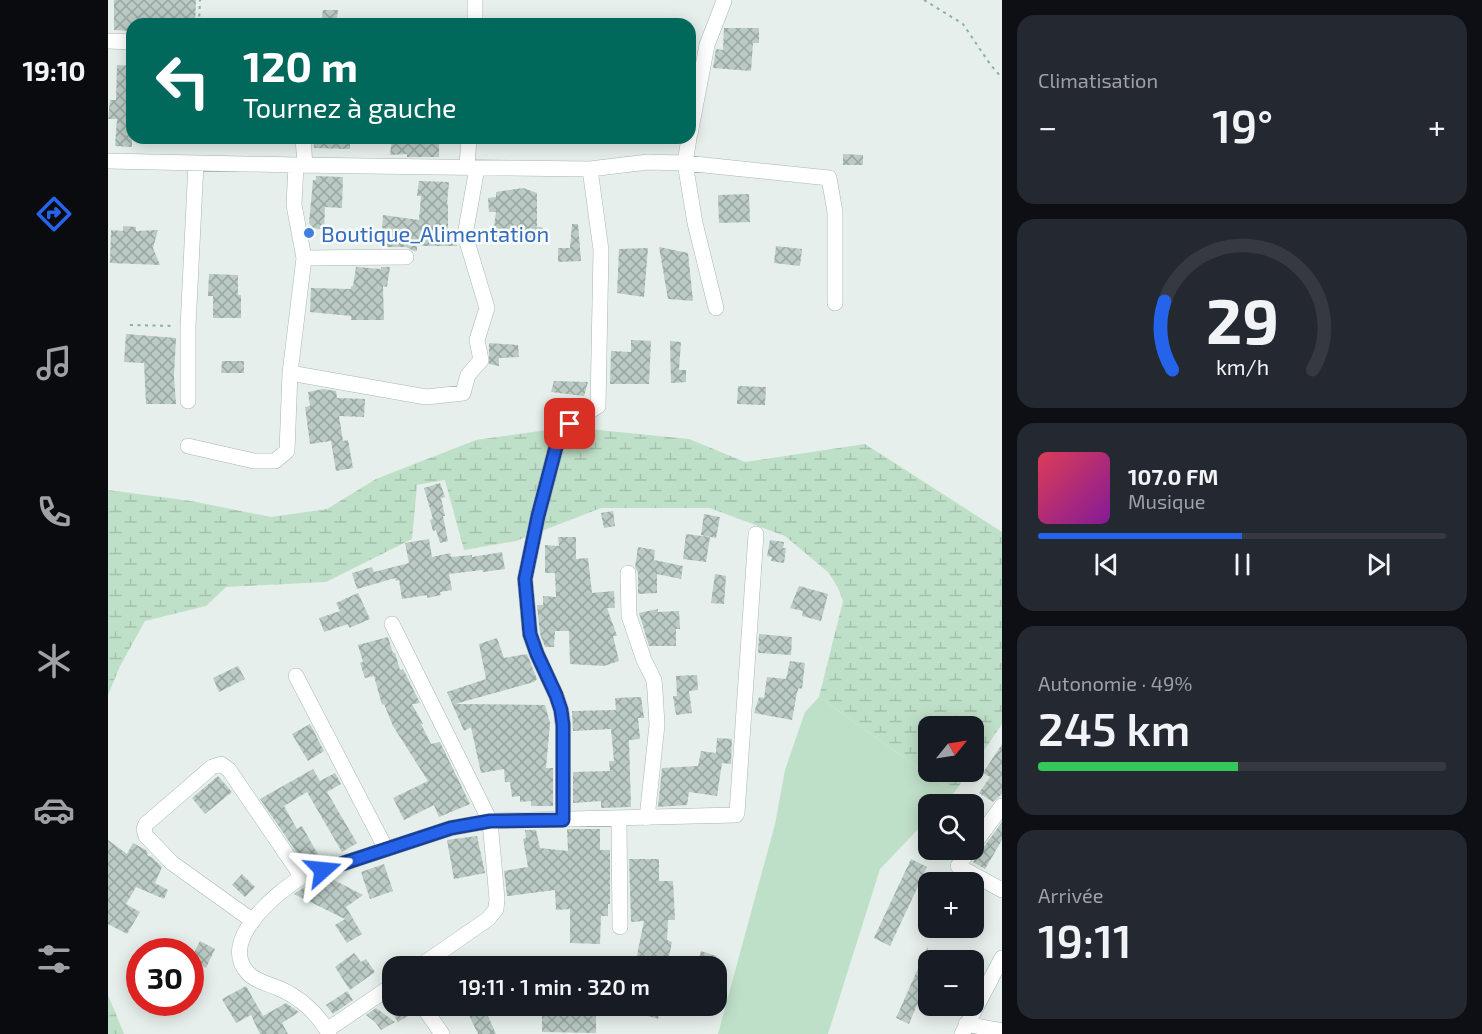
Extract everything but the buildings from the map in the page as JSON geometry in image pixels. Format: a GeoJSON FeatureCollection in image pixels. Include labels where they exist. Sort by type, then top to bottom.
{"type":"FeatureCollection","features":[{"type":"Feature","properties":{"kind":"street"},"geometry":{"type":"LineString","coordinates":[[475,0],[476,18]]}},
{"type":"Feature","properties":{"kind":"street"},"geometry":{"type":"LineString","coordinates":[[696,104],[707,45],[724,1]]}},
{"type":"Feature","properties":{"kind":"street"},"geometry":{"type":"LineString","coordinates":[[108,41],[126,42]]}},
{"type":"Feature","properties":{"kind":"street"},"geometry":{"type":"LineString","coordinates":[[188,446],[254,461],[275,461],[287,451],[290,373],[304,258],[294,205],[302,144]]}},
{"type":"Feature","properties":{"kind":"street"},"geometry":{"type":"LineString","coordinates":[[290,373],[426,397],[463,393],[468,375],[481,360],[477,340],[487,308],[465,235],[472,167],[470,144]]}},
{"type":"Feature","properties":{"kind":"street"},"geometry":{"type":"LineString","coordinates":[[689,144],[686,163],[695,223],[716,308]]}},
{"type":"Feature","properties":{"kind":"street"},"geometry":{"type":"LineString","coordinates":[[108,160],[196,164],[590,169],[648,162],[686,163],[829,178],[836,212],[835,303]]}},
{"type":"Feature","properties":{"kind":"street"},"geometry":{"type":"LineString","coordinates":[[188,401],[188,327],[196,164]]}},
{"type":"Feature","properties":{"kind":"street"},"geometry":{"type":"LineString","coordinates":[[563,820],[561,710],[530,634],[525,579],[556,447],[570,424],[598,406],[601,250],[590,169]]}},
{"type":"Feature","properties":{"kind":"street"},"geometry":{"type":"LineString","coordinates":[[304,258],[406,257]]}},
{"type":"Feature","properties":{"kind":"street"},"geometry":{"type":"LineString","coordinates":[[382,993],[328,1032],[301,1001],[281,989],[254,978],[247,972],[240,950],[246,929],[264,907],[288,885],[302,877],[451,828],[490,821],[733,817],[737,813],[756,534]]}},
{"type":"Feature","properties":{"kind":"street"},"geometry":{"type":"LineString","coordinates":[[628,573],[629,616],[644,660],[654,680],[655,691],[657,725],[647,818]]}},
{"type":"Feature","properties":{"kind":"street"},"geometry":{"type":"LineString","coordinates":[[392,624],[490,821],[497,899],[494,913],[434,956]]}},
{"type":"Feature","properties":{"kind":"street"},"geometry":{"type":"LineString","coordinates":[[296,676],[386,849]]}},
{"type":"Feature","properties":{"kind":"street"},"geometry":{"type":"LineString","coordinates":[[253,921],[172,863],[146,836],[144,829],[146,824],[212,767],[220,764],[229,770],[302,877]]}},
{"type":"Feature","properties":{"kind":"street"},"geometry":{"type":"LineString","coordinates":[[984,830],[1002,806]]}},
{"type":"Feature","properties":{"kind":"street"},"geometry":{"type":"LineString","coordinates":[[619,819],[620,927]]}},
{"type":"Feature","properties":{"kind":"street"},"geometry":{"type":"LineString","coordinates":[[962,860],[958,866],[1002,890]]}},
{"type":"Feature","properties":{"kind":"street"},"geometry":{"type":"LineString","coordinates":[[1002,958],[964,1029],[1002,1031]]}},
{"type":"Feature","properties":{"kind":"street"},"geometry":{"type":"LineString","coordinates":[[430,1016],[442,1034]]}},
{"type":"Feature","properties":{"kind":"path"},"geometry":{"type":"LineString","coordinates":[[199,18],[200,0]]}},
{"type":"Feature","properties":{"kind":"path"},"geometry":{"type":"LineString","coordinates":[[924,0],[963,24],[1002,78]]}},
{"type":"Feature","properties":{"kind":"path"},"geometry":{"type":"LineString","coordinates":[[130,326],[188,327]]}},
{"type":"Feature","properties":{"kind":"green space"},"geometry":{"type":"Polygon","coordinates":[[[568,427],[689,439],[745,462],[865,444],[1002,532],[1002,724],[984,750],[984,716],[918,716],[918,767],[819,697],[843,601],[829,573],[785,536],[710,508],[601,508],[516,541],[464,550],[445,480],[417,485],[412,539],[326,582],[226,587],[206,606],[145,621],[120,666],[108,695],[108,490],[191,501],[271,517],[327,509],[376,479],[476,440],[568,427]]]}},
{"type":"Feature","properties":{"kind":"green space"},"geometry":{"type":"Polygon","coordinates":[[[819,697],[918,767],[918,782],[939,782],[954,793],[918,794],[918,829],[880,869],[828,1034],[718,1034],[723,1016],[727,1016],[727,1001],[775,824],[785,770],[805,712],[819,697]]]}},
{"type":"Feature","properties":{"kind":"green space"},"geometry":{"type":"Polygon","coordinates":[[[939,782],[962,782],[954,793],[939,782]]]}},
{"type":"Feature","properties":{"kind":"green space"},"geometry":{"type":"Polygon","coordinates":[[[108,995],[124,1034],[108,1034],[108,995]]]}},
{"type":"Feature","properties":{"kind":"place","name":"Boutique_Alimentation"},"geometry":{"type":"Point","coordinates":[309,233]}},
{"type":"Feature","properties":{"kind":"route"},"geometry":{"type":"LineString","coordinates":[[323,870],[451,828],[490,821],[563,820],[561,710],[530,634],[525,579],[556,447],[570,424]]}}]}
